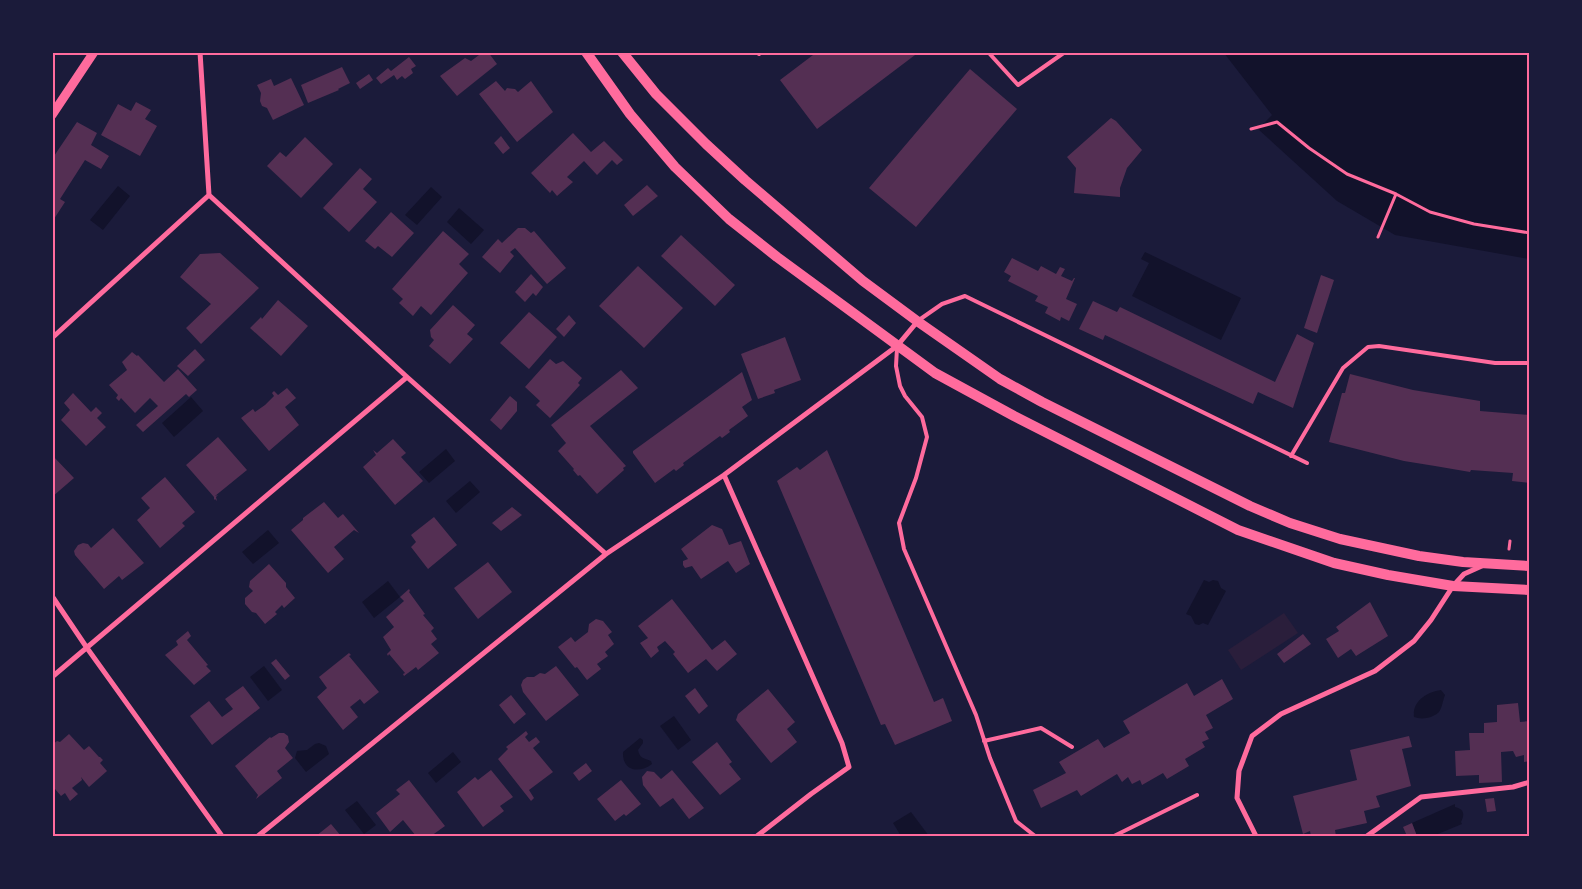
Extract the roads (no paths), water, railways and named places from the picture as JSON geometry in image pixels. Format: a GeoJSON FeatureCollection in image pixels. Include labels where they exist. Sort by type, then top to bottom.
{"type":"FeatureCollection","features":[{"type":"Feature","properties":{"kind":"main road"},"geometry":{"type":"LineString","coordinates":[[586,52],[630,114],[675,167],[729,219],[935,373],[1014,416],[1238,530],[1334,563],[1388,575],[1453,586],[1530,590]]}},
{"type":"Feature","properties":{"kind":"main road"},"geometry":{"type":"LineString","coordinates":[[622,52],[656,94],[706,144],[738,174],[863,281],[917,321],[1009,383],[1042,402],[1250,506],[1290,523],[1340,539],[1419,556],[1463,562],[1530,566]]}},
{"type":"Feature","properties":{"kind":"street"},"geometry":{"type":"LineString","coordinates":[[52,115],[94,52]]}},
{"type":"Feature","properties":{"kind":"street"},"geometry":{"type":"LineString","coordinates":[[200,52],[209,195],[407,377],[606,554]]}},
{"type":"Feature","properties":{"kind":"street"},"geometry":{"type":"LineString","coordinates":[[52,338],[209,195]]}},
{"type":"Feature","properties":{"kind":"street"},"geometry":{"type":"LineString","coordinates":[[258,836],[606,554],[724,475],[897,346],[917,321]]}},
{"type":"Feature","properties":{"kind":"street"},"geometry":{"type":"LineString","coordinates":[[52,677],[407,377]]}},
{"type":"Feature","properties":{"kind":"street"},"geometry":{"type":"LineString","coordinates":[[724,475],[842,744],[849,767],[757,836]]}},
{"type":"Feature","properties":{"kind":"street"},"geometry":{"type":"LineString","coordinates":[[1256,836],[1237,798],[1239,771],[1252,736],[1281,714],[1375,671],[1414,641],[1431,620],[1453,586],[1464,574],[1489,563]]}},
{"type":"Feature","properties":{"kind":"street"},"geometry":{"type":"LineString","coordinates":[[52,596],[222,836]]}},
{"type":"Feature","properties":{"kind":"street"},"geometry":{"type":"LineString","coordinates":[[1366,836],[1422,797],[1513,787],[1530,782]]}},
{"type":"Feature","properties":{"kind":"lane"},"geometry":{"type":"LineString","coordinates":[[988,52],[1018,85],[1065,52]]}},
{"type":"Feature","properties":{"kind":"lane"},"geometry":{"type":"LineString","coordinates":[[917,321],[942,304],[966,296],[1307,463]]}},
{"type":"Feature","properties":{"kind":"lane"},"geometry":{"type":"LineString","coordinates":[[897,346],[896,366],[900,386],[905,396],[922,417],[926,437],[916,478],[899,523],[904,549],[976,714],[984,741],[1016,821],[1035,836]]}},
{"type":"Feature","properties":{"kind":"lane"},"geometry":{"type":"LineString","coordinates":[[1291,456],[1343,368],[1368,347],[1378,346],[1495,363],[1530,363]]}},
{"type":"Feature","properties":{"kind":"lane"},"geometry":{"type":"LineString","coordinates":[[984,741],[1041,728],[1072,747]]}},
{"type":"Feature","properties":{"kind":"lane"},"geometry":{"type":"LineString","coordinates":[[1114,836],[1197,795]]}}]}
